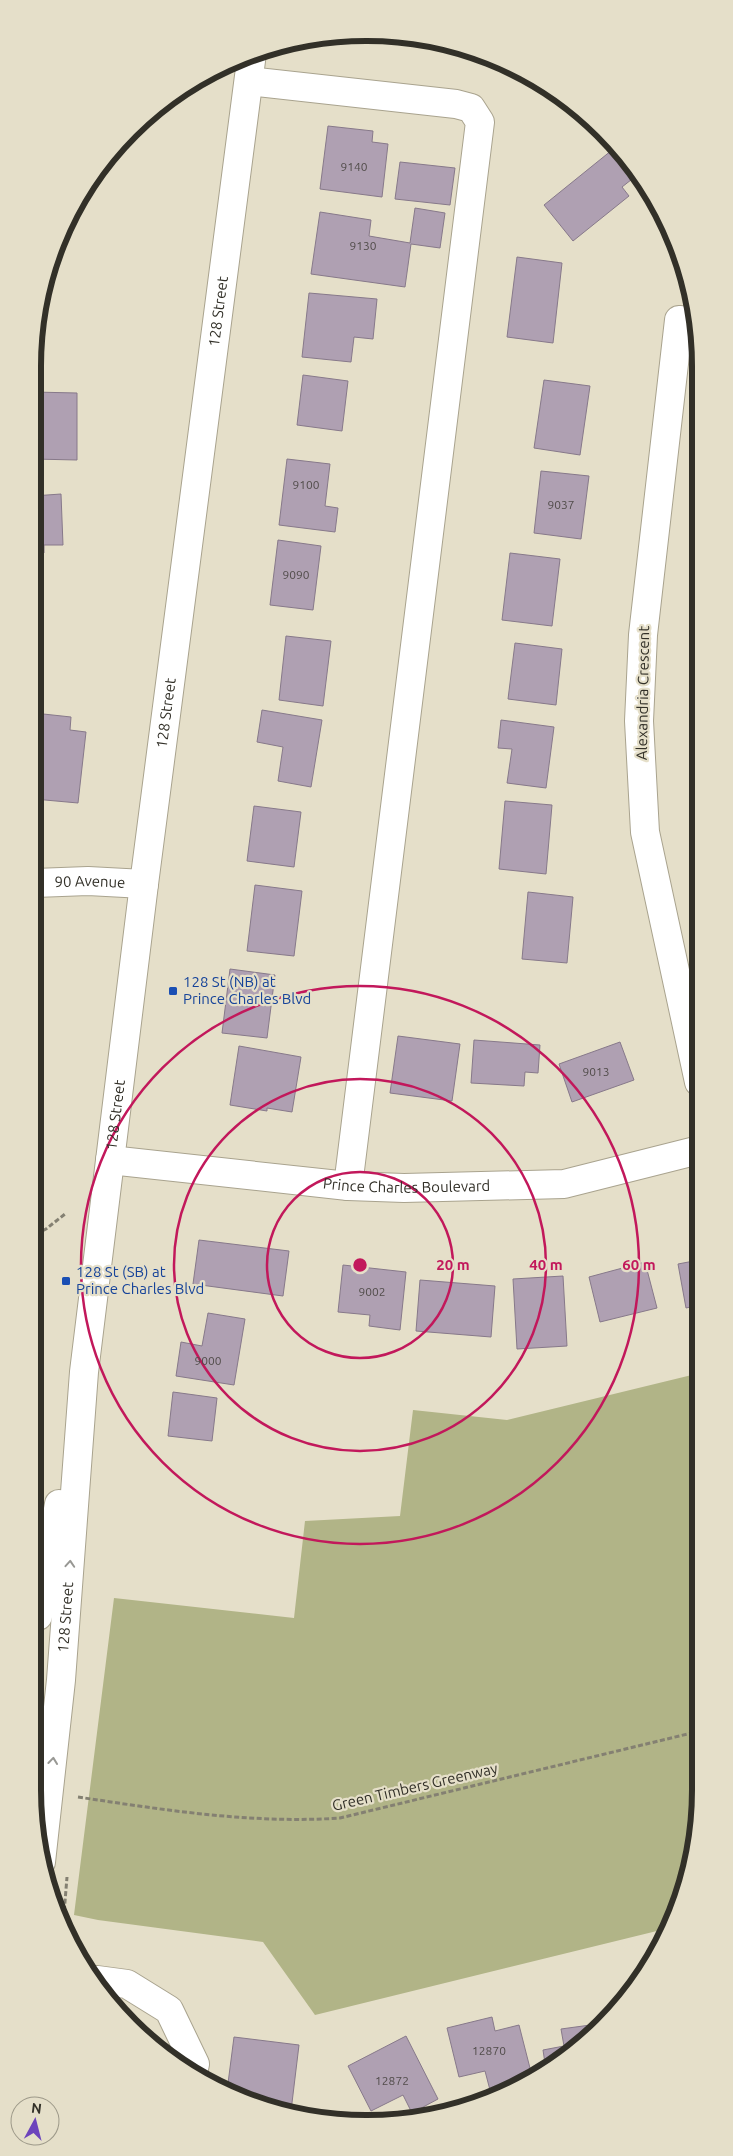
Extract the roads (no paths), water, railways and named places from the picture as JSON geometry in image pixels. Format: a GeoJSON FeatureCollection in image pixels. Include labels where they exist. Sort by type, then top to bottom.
{"type":"FeatureCollection","features":[{"type":"Feature","properties":{"kind":"main road","name":"128 Street"},"geometry":{"type":"LineString","coordinates":[[44,1833],[61,1680],[84,1372],[144,884],[251,63]]}},
{"type":"Feature","properties":{"kind":"main road"},"geometry":{"type":"LineString","coordinates":[[249,81],[456,104],[471,108],[480,122],[348,1186]]}},
{"type":"Feature","properties":{"kind":"main road","name":"Alexandria Crescent"},"geometry":{"type":"LineString","coordinates":[[689,321],[679,320],[643,635],[639,721],[644,832],[692,1050]]}},
{"type":"Feature","properties":{"kind":"main road","name":"90 Avenue"},"geometry":{"type":"LineString","coordinates":[[41,883],[144,884]]}},
{"type":"Feature","properties":{"kind":"main road","name":"Prince Charles Boulevard"},"geometry":{"type":"LineString","coordinates":[[110,1160],[348,1186],[404,1188],[564,1184],[692,1152]]}},
{"type":"Feature","properties":{"kind":"main road","name":"128 Street"},"geometry":{"type":"LineString","coordinates":[[41,1600],[84,1372]]}},
{"type":"Feature","properties":{"kind":"main road"},"geometry":{"type":"LineString","coordinates":[[104,1981],[127,1984],[169,2010],[195,2065]]}},
{"type":"Feature","properties":{"kind":"place","name":"128 St (NB) at Prince Charles Blvd"},"geometry":{"type":"Point","coordinates":[173,991]}},
{"type":"Feature","properties":{"kind":"place","name":"128 St (SB) at Prince Charles Blvd"},"geometry":{"type":"Point","coordinates":[66,1281]}}]}
